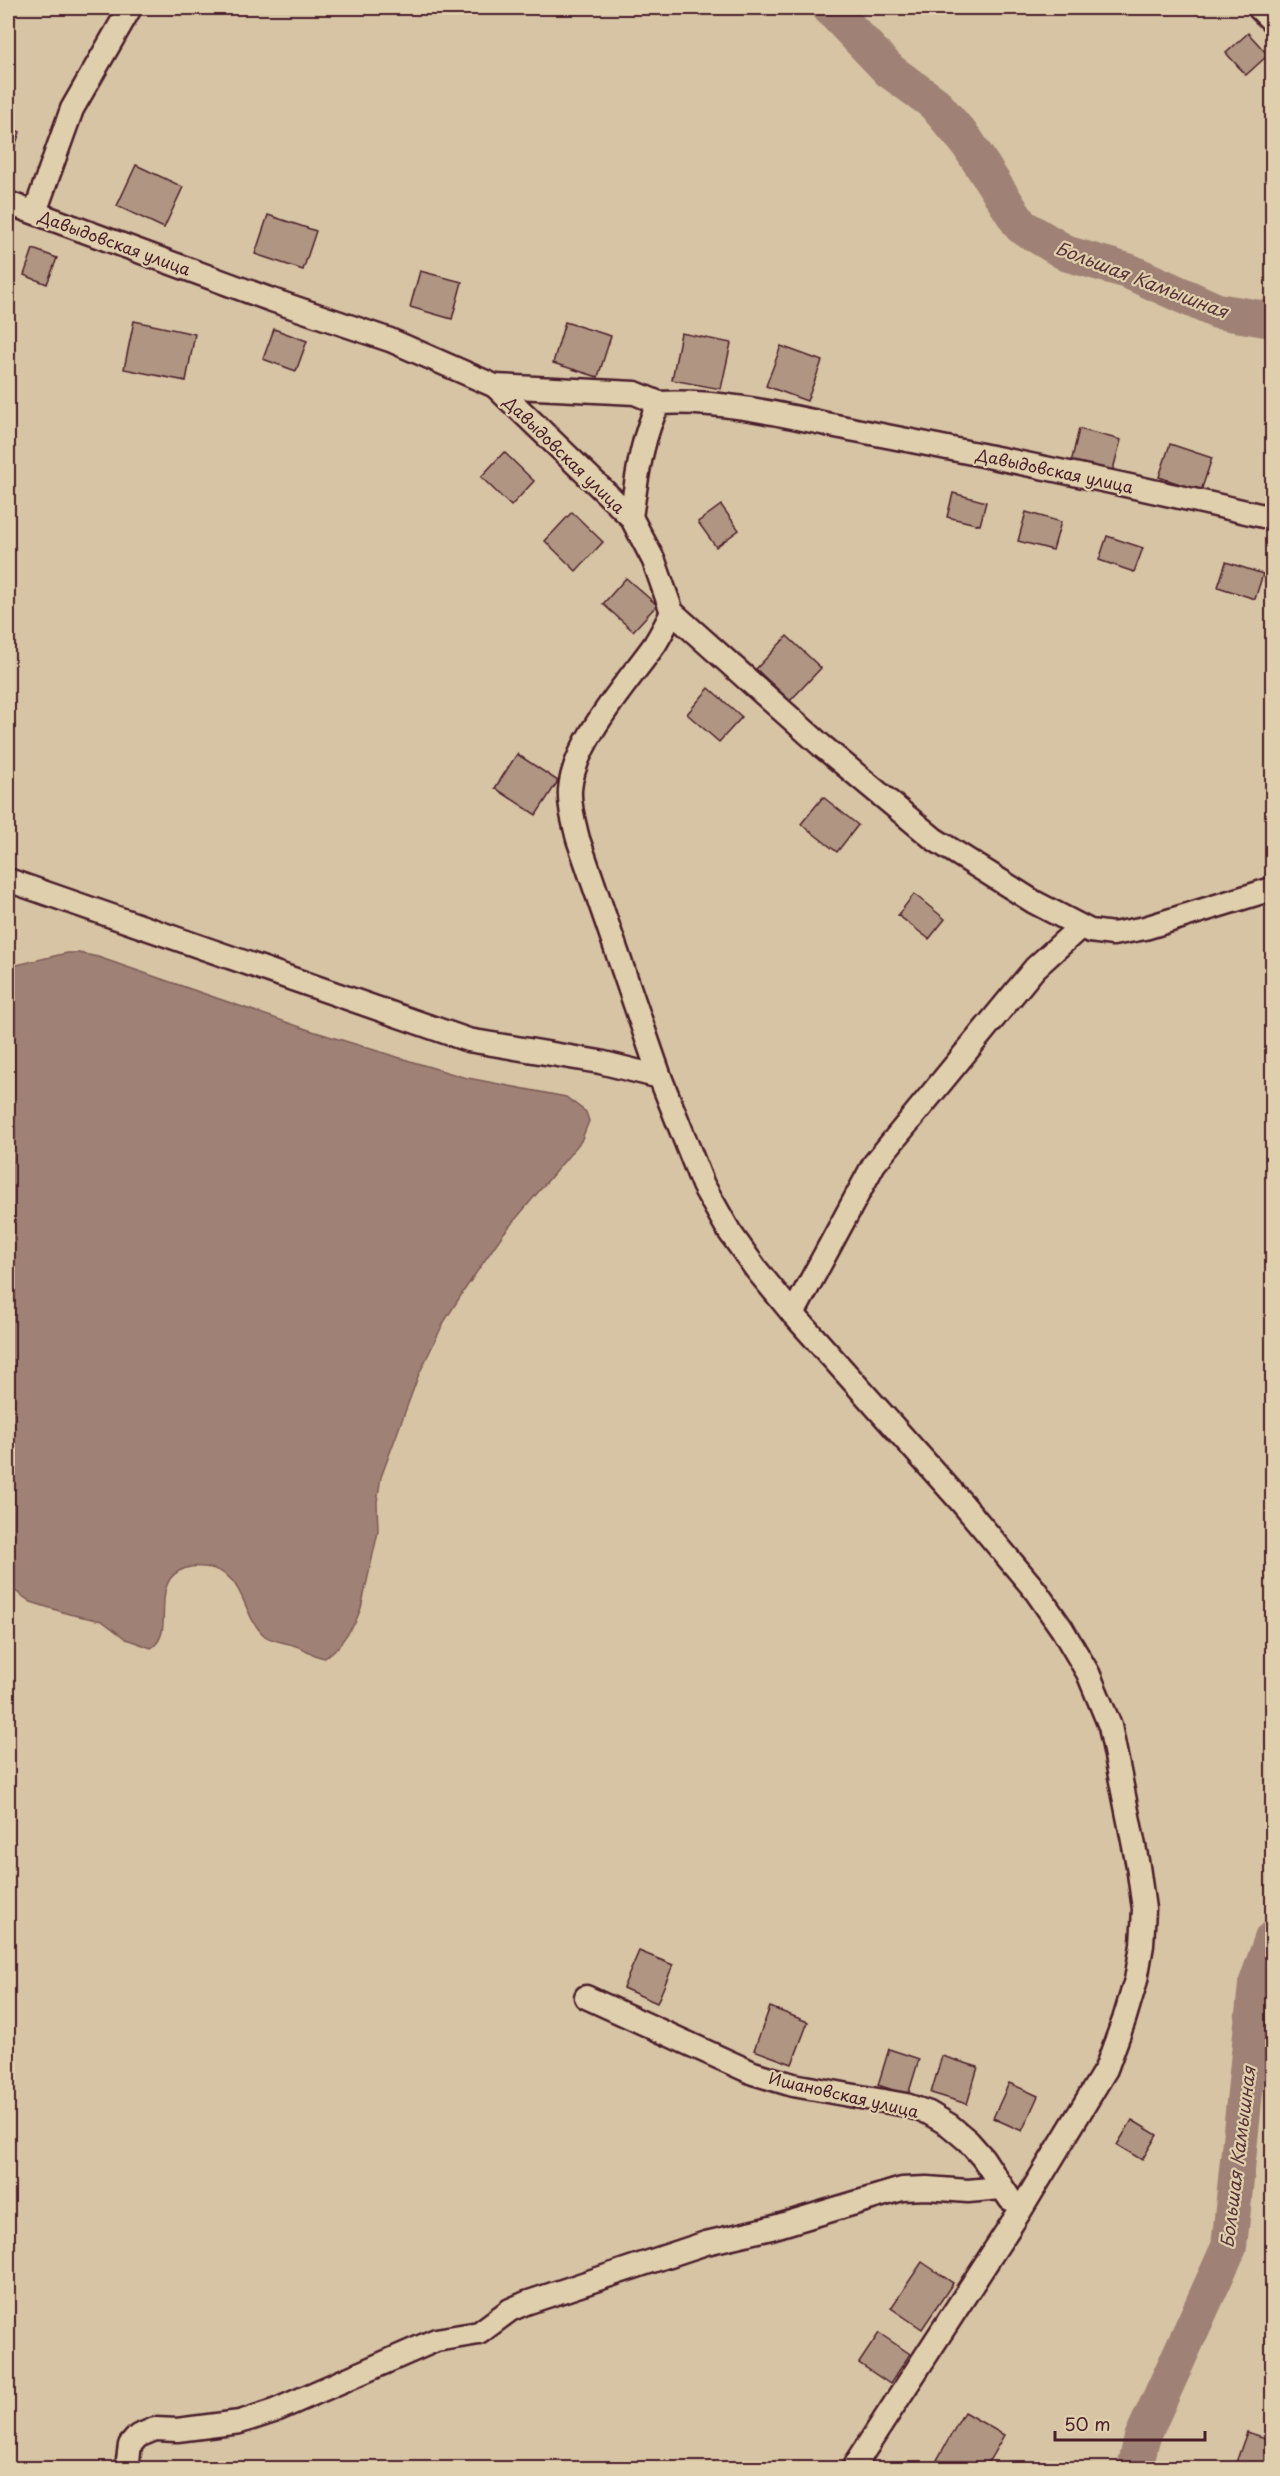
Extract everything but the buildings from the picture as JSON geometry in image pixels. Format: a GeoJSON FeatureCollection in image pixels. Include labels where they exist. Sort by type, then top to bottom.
{"type":"FeatureCollection","features":[{"type":"Feature","properties":{"kind":"street"},"geometry":{"type":"LineString","coordinates":[[35,212],[72,109],[130,8]]}},
{"type":"Feature","properties":{"kind":"street"},"geometry":{"type":"LineString","coordinates":[[1258,8],[1272,21]]}},
{"type":"Feature","properties":{"kind":"street","name":"Давыдовская улица"},"geometry":{"type":"LineString","coordinates":[[8,203],[269,299],[390,340],[495,386],[631,517]]}},
{"type":"Feature","properties":{"kind":"street"},"geometry":{"type":"LineString","coordinates":[[495,386],[635,393],[660,403]]}},
{"type":"Feature","properties":{"kind":"street","name":"Давыдовская улица"},"geometry":{"type":"LineString","coordinates":[[631,517],[643,445],[651,419],[660,403],[683,401],[739,408],[1002,459],[1272,518]]}},
{"type":"Feature","properties":{"kind":"street"},"geometry":{"type":"LineString","coordinates":[[631,517],[654,561],[672,612],[822,746],[934,839],[993,879],[1080,927],[1090,931],[1113,934],[1145,928],[1272,889]]}},
{"type":"Feature","properties":{"kind":"street"},"geometry":{"type":"LineString","coordinates":[[672,612],[657,641],[595,727],[577,760],[570,789],[578,839],[660,1077],[703,1185],[742,1250],[793,1314],[963,1503],[1035,1590],[1088,1673],[1110,1726],[1138,1866],[1144,1909],[1142,1945],[1136,1980],[1106,2069],[1020,2211],[854,2469]]}},
{"type":"Feature","properties":{"kind":"street"},"geometry":{"type":"LineString","coordinates":[[8,880],[468,1040],[600,1062],[660,1077]]}},
{"type":"Feature","properties":{"kind":"street"},"geometry":{"type":"LineString","coordinates":[[793,1314],[874,1164],[1035,968],[1080,927]]}},
{"type":"Feature","properties":{"kind":"street","name":"Ишановская улица"},"geometry":{"type":"LineString","coordinates":[[586,1997],[753,2073],[793,2085],[906,2105],[928,2113],[949,2125],[968,2141],[983,2158],[1001,2188],[1020,2211]]}},
{"type":"Feature","properties":{"kind":"street"},"geometry":{"type":"LineString","coordinates":[[127,2469],[130,2445],[138,2436],[155,2429],[177,2430],[251,2419],[436,2340],[479,2333],[510,2310],[526,2303],[706,2243],[771,2228],[902,2189],[968,2191],[1001,2188]]}},
{"type":"Feature","properties":{"kind":"shaded area"},"geometry":{"type":"Polygon","coordinates":[[[67,953],[98,957],[309,1030],[463,1077],[566,1097],[586,1112],[589,1121],[581,1141],[503,1234],[444,1322],[419,1374],[381,1477],[377,1502],[378,1532],[361,1608],[355,1623],[338,1647],[325,1658],[265,1636],[251,1617],[236,1585],[219,1571],[205,1567],[185,1568],[170,1578],[164,1599],[162,1632],[158,1641],[151,1648],[126,1639],[102,1621],[31,1602],[8,1586],[8,967],[67,953]]]}},
{"type":"Feature","properties":{"kind":"waterway","name":"Большая Камышная"},"geometry":{"type":"LineString","coordinates":[[830,8],[890,71],[934,103],[967,142],[1021,226],[1068,254],[1128,271],[1217,311],[1272,320]]}},
{"type":"Feature","properties":{"kind":"waterway","name":"Большая Камышная"},"geometry":{"type":"LineString","coordinates":[[1135,2468],[1142,2438],[1229,2247],[1256,1985],[1272,1939]]}}]}
